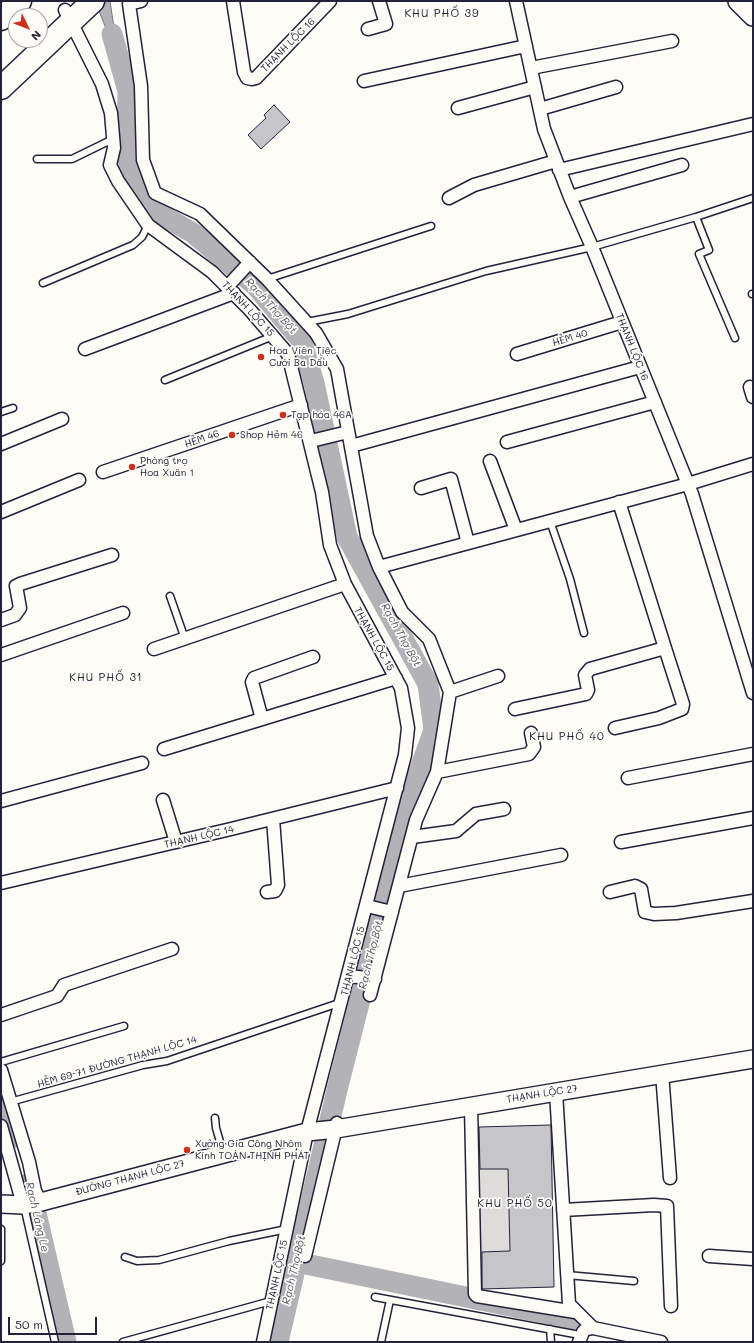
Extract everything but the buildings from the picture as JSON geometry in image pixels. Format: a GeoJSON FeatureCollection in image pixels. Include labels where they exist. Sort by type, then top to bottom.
{"type":"FeatureCollection","features":[{"type":"Feature","properties":{"kind":"highway"},"geometry":{"type":"LineString","coordinates":[[1,19],[20,1]]}},
{"type":"Feature","properties":{"kind":"highway"},"geometry":{"type":"LineString","coordinates":[[29,8],[36,1]]}},
{"type":"Feature","properties":{"kind":"highway"},"geometry":{"type":"LineString","coordinates":[[48,28],[72,12],[93,1]]}},
{"type":"Feature","properties":{"kind":"highway"},"geometry":{"type":"LineString","coordinates":[[1,88],[72,12]]}},
{"type":"Feature","properties":{"kind":"highway"},"geometry":{"type":"LineString","coordinates":[[1,71],[25,48]]}},
{"type":"Feature","properties":{"kind":"main road"},"geometry":{"type":"LineString","coordinates":[[738,1],[753,16]]}},
{"type":"Feature","properties":{"kind":"street"},"geometry":{"type":"LineString","coordinates":[[141,1],[129,4],[141,86],[143,160],[155,193],[200,214],[267,279],[316,332],[337,369],[367,536],[379,567],[402,612],[428,639],[450,692],[437,772],[416,820],[370,995]]}},
{"type":"Feature","properties":{"kind":"street","name":"THẠNH LỘC 16"},"geometry":{"type":"LineString","coordinates":[[233,1],[244,72],[247,78],[252,79],[256,78],[330,1]]}},
{"type":"Feature","properties":{"kind":"street"},"geometry":{"type":"LineString","coordinates":[[368,29],[386,24],[379,1]]}},
{"type":"Feature","properties":{"kind":"street","name":"THẠNH LỘC 16"},"geometry":{"type":"LineString","coordinates":[[516,1],[544,129],[570,198],[592,247],[688,484],[753,693]]}},
{"type":"Feature","properties":{"kind":"street","name":"THẠNH LỘC 15"},"geometry":{"type":"LineString","coordinates":[[72,12],[102,84],[111,113],[114,148],[110,165],[118,182],[148,225],[212,272],[231,290],[288,354],[311,442],[322,492],[330,545],[345,584],[401,688],[408,728],[405,755],[342,1002],[325,1128],[305,1256]]}},
{"type":"Feature","properties":{"kind":"street"},"geometry":{"type":"LineString","coordinates":[[531,68],[672,41]]}},
{"type":"Feature","properties":{"kind":"street"},"geometry":{"type":"LineString","coordinates":[[364,81],[526,46]]}},
{"type":"Feature","properties":{"kind":"street"},"geometry":{"type":"LineString","coordinates":[[458,108],[535,87]]}},
{"type":"Feature","properties":{"kind":"street"},"geometry":{"type":"LineString","coordinates":[[540,109],[616,88]]}},
{"type":"Feature","properties":{"kind":"street"},"geometry":{"type":"LineString","coordinates":[[449,198],[474,184],[753,124]]}},
{"type":"Feature","properties":{"kind":"street"},"geometry":{"type":"LineString","coordinates":[[570,198],[682,165]]}},
{"type":"Feature","properties":{"kind":"street"},"geometry":{"type":"LineString","coordinates":[[85,349],[231,290],[250,262]]}},
{"type":"Feature","properties":{"kind":"street","name":"HẺM 40"},"geometry":{"type":"LineString","coordinates":[[517,354],[622,322]]}},
{"type":"Feature","properties":{"kind":"street"},"geometry":{"type":"LineString","coordinates":[[351,446],[640,367]]}},
{"type":"Feature","properties":{"kind":"street"},"geometry":{"type":"LineString","coordinates":[[507,442],[655,402]]}},
{"type":"Feature","properties":{"kind":"street","name":"HẺM 46"},"geometry":{"type":"LineString","coordinates":[[103,472],[301,405]]}},
{"type":"Feature","properties":{"kind":"street"},"geometry":{"type":"LineString","coordinates":[[1,444],[62,419]]}},
{"type":"Feature","properties":{"kind":"street"},"geometry":{"type":"LineString","coordinates":[[311,442],[348,432]]}},
{"type":"Feature","properties":{"kind":"street"},"geometry":{"type":"LineString","coordinates":[[490,461],[516,530]]}},
{"type":"Feature","properties":{"kind":"street"},"geometry":{"type":"LineString","coordinates":[[379,567],[688,484],[753,464]]}},
{"type":"Feature","properties":{"kind":"street"},"geometry":{"type":"LineString","coordinates":[[421,488],[451,479],[468,543]]}},
{"type":"Feature","properties":{"kind":"street"},"geometry":{"type":"LineString","coordinates":[[1,512],[79,480]]}},
{"type":"Feature","properties":{"kind":"street"},"geometry":{"type":"LineString","coordinates":[[615,728],[659,718],[682,709],[683,704],[619,502]]}},
{"type":"Feature","properties":{"kind":"street"},"geometry":{"type":"LineString","coordinates":[[1,620],[15,615],[20,608],[16,586],[112,555]]}},
{"type":"Feature","properties":{"kind":"street"},"geometry":{"type":"LineString","coordinates":[[154,649],[345,584]]}},
{"type":"Feature","properties":{"kind":"street"},"geometry":{"type":"LineString","coordinates":[[1,655],[123,613]]}},
{"type":"Feature","properties":{"kind":"street"},"geometry":{"type":"LineString","coordinates":[[515,709],[586,694],[588,690],[584,674],[590,669],[665,648]]}},
{"type":"Feature","properties":{"kind":"street"},"geometry":{"type":"LineString","coordinates":[[262,719],[252,682],[254,678],[313,657]]}},
{"type":"Feature","properties":{"kind":"street"},"geometry":{"type":"LineString","coordinates":[[450,692],[498,676]]}},
{"type":"Feature","properties":{"kind":"street"},"geometry":{"type":"LineString","coordinates":[[164,749],[396,678]]}},
{"type":"Feature","properties":{"kind":"street"},"geometry":{"type":"LineString","coordinates":[[437,772],[530,754],[534,747],[531,733]]}},
{"type":"Feature","properties":{"kind":"street"},"geometry":{"type":"LineString","coordinates":[[628,778],[753,754]]}},
{"type":"Feature","properties":{"kind":"street"},"geometry":{"type":"LineString","coordinates":[[1,801],[142,763]]}},
{"type":"Feature","properties":{"kind":"street","name":"THẠNH LỘC 14"},"geometry":{"type":"LineString","coordinates":[[1,883],[273,819],[397,788]]}},
{"type":"Feature","properties":{"kind":"street"},"geometry":{"type":"LineString","coordinates":[[163,800],[176,842]]}},
{"type":"Feature","properties":{"kind":"street"},"geometry":{"type":"LineString","coordinates":[[412,838],[456,831],[476,814],[504,809]]}},
{"type":"Feature","properties":{"kind":"street"},"geometry":{"type":"LineString","coordinates":[[621,842],[753,818]]}},
{"type":"Feature","properties":{"kind":"street"},"geometry":{"type":"LineString","coordinates":[[267,892],[275,891],[278,885],[273,819]]}},
{"type":"Feature","properties":{"kind":"street"},"geometry":{"type":"LineString","coordinates":[[399,886],[561,855]]}},
{"type":"Feature","properties":{"kind":"street"},"geometry":{"type":"LineString","coordinates":[[610,892],[635,886],[641,889],[645,912],[647,914],[676,913],[753,901]]}},
{"type":"Feature","properties":{"kind":"street"},"geometry":{"type":"LineString","coordinates":[[366,906],[392,912]]}},
{"type":"Feature","properties":{"kind":"street"},"geometry":{"type":"LineString","coordinates":[[1,1014],[57,996],[64,985],[172,949]]}},
{"type":"Feature","properties":{"kind":"street"},"geometry":{"type":"LineString","coordinates":[[349,976],[375,980]]}},
{"type":"Feature","properties":{"kind":"street","name":"THẠNH LỘC 27"},"geometry":{"type":"LineString","coordinates":[[325,1128],[471,1106],[753,1059]]}},
{"type":"Feature","properties":{"kind":"street"},"geometry":{"type":"LineString","coordinates":[[1,1070],[29,1162],[35,1190],[34,1203]]}},
{"type":"Feature","properties":{"kind":"street"},"geometry":{"type":"LineString","coordinates":[[662,1073],[670,1178]]}},
{"type":"Feature","properties":{"kind":"street"},"geometry":{"type":"LineString","coordinates":[[556,1092],[569,1304],[575,1312],[593,1328]]}},
{"type":"Feature","properties":{"kind":"street"},"geometry":{"type":"LineString","coordinates":[[471,1106],[475,1294],[477,1296],[575,1312]]}},
{"type":"Feature","properties":{"kind":"street"},"geometry":{"type":"LineString","coordinates":[[1,1126],[34,1203]]}},
{"type":"Feature","properties":{"kind":"street","name":"THẠNH LỘC 15"},"geometry":{"type":"LineString","coordinates":[[263,1342],[287,1229],[325,1128]]}},
{"type":"Feature","properties":{"kind":"street","name":"ĐƯỜNG THẠNH LỘC 27"},"geometry":{"type":"LineString","coordinates":[[1,1204],[34,1203],[223,1152],[325,1128]]}},
{"type":"Feature","properties":{"kind":"street"},"geometry":{"type":"LineString","coordinates":[[563,1210],[654,1204],[667,1206],[671,1306]]}},
{"type":"Feature","properties":{"kind":"street"},"geometry":{"type":"LineString","coordinates":[[709,1256],[753,1259]]}},
{"type":"Feature","properties":{"kind":"street"},"geometry":{"type":"LineString","coordinates":[[580,1338],[586,1329],[593,1328],[661,1342]]}},
{"type":"Feature","properties":{"kind":"lane"},"geometry":{"type":"LineString","coordinates":[[37,159],[72,159],[113,139]]}},
{"type":"Feature","properties":{"kind":"lane"},"geometry":{"type":"LineString","coordinates":[[307,322],[348,314],[486,271],[592,247],[696,217],[753,198]]}},
{"type":"Feature","properties":{"kind":"lane"},"geometry":{"type":"LineString","coordinates":[[696,217],[710,250],[699,254],[735,338]]}},
{"type":"Feature","properties":{"kind":"lane"},"geometry":{"type":"LineString","coordinates":[[43,283],[133,244],[142,237],[148,225]]}},
{"type":"Feature","properties":{"kind":"lane"},"geometry":{"type":"LineString","coordinates":[[267,279],[431,226]]}},
{"type":"Feature","properties":{"kind":"lane"},"geometry":{"type":"LineString","coordinates":[[165,380],[273,336]]}},
{"type":"Feature","properties":{"kind":"lane"},"geometry":{"type":"LineString","coordinates":[[1,412],[13,408]]}},
{"type":"Feature","properties":{"kind":"lane"},"geometry":{"type":"LineString","coordinates":[[550,522],[570,579],[584,633]]}},
{"type":"Feature","properties":{"kind":"lane"},"geometry":{"type":"LineString","coordinates":[[170,596],[185,639]]}},
{"type":"Feature","properties":{"kind":"lane","name":"HẺM 69-71 ĐƯỜNG THẠNH LỘC 14"},"geometry":{"type":"LineString","coordinates":[[10,1102],[143,1065],[167,1061],[342,1002]]}},
{"type":"Feature","properties":{"kind":"lane"},"geometry":{"type":"LineString","coordinates":[[1,1062],[124,1026]]}},
{"type":"Feature","properties":{"kind":"lane"},"geometry":{"type":"LineString","coordinates":[[216,1118],[216,1128],[223,1152]]}},
{"type":"Feature","properties":{"kind":"lane"},"geometry":{"type":"LineString","coordinates":[[34,1203],[55,1342]]}},
{"type":"Feature","properties":{"kind":"lane"},"geometry":{"type":"LineString","coordinates":[[1,1229],[1,1261]]}},
{"type":"Feature","properties":{"kind":"lane"},"geometry":{"type":"LineString","coordinates":[[125,1258],[137,1261],[159,1260],[229,1241],[287,1229]]}},
{"type":"Feature","properties":{"kind":"lane"},"geometry":{"type":"LineString","coordinates":[[567,1275],[634,1281]]}},
{"type":"Feature","properties":{"kind":"lane"},"geometry":{"type":"LineString","coordinates":[[375,1297],[550,1329],[580,1338]]}},
{"type":"Feature","properties":{"kind":"lane"},"geometry":{"type":"LineString","coordinates":[[381,1342],[390,1300]]}},
{"type":"Feature","properties":{"kind":"lane"},"geometry":{"type":"LineString","coordinates":[[123,1342],[271,1301]]}},
{"type":"Feature","properties":{"kind":"lane"},"geometry":{"type":"LineString","coordinates":[[550,1329],[551,1342]]}},
{"type":"Feature","properties":{"kind":"shaded area"},"geometry":{"type":"Polygon","coordinates":[[[95,1],[110,1],[119,61],[95,1]]]}},
{"type":"Feature","properties":{"kind":"shaded area"},"geometry":{"type":"Polygon","coordinates":[[[477,1169],[508,1169],[510,1251],[478,1252],[477,1169]]]}},
{"type":"Feature","properties":{"kind":"waterway","name":"Rạch Thợ Bột"},"geometry":{"type":"LineString","coordinates":[[112,34],[128,91],[127,153],[133,186],[151,209],[193,233],[256,286],[301,340],[314,383],[347,537],[428,684],[434,730],[415,783],[337,1090],[278,1342]]}},
{"type":"Feature","properties":{"kind":"waterway","name":"Rạch Láng Le"},"geometry":{"type":"LineString","coordinates":[[1,1093],[16,1137]]}},
{"type":"Feature","properties":{"kind":"waterway","name":"Rạch Láng Le"},"geometry":{"type":"LineString","coordinates":[[29,1183],[66,1342]]}},
{"type":"Feature","properties":{"kind":"waterway"},"geometry":{"type":"LineString","coordinates":[[296,1262],[573,1319]]}},
{"type":"Feature","properties":{"kind":"place","name":"Hoa Viên Tiệc Cưới Ba Dẩu"},"geometry":{"type":"Point","coordinates":[261,357]}},
{"type":"Feature","properties":{"kind":"place","name":"Tạp hóa 46A"},"geometry":{"type":"Point","coordinates":[283,415]}},
{"type":"Feature","properties":{"kind":"place","name":"Shop Hẻm 46"},"geometry":{"type":"Point","coordinates":[232,435]}},
{"type":"Feature","properties":{"kind":"place","name":"Phòng trọ Hoa Xuân 1"},"geometry":{"type":"Point","coordinates":[132,467]}},
{"type":"Feature","properties":{"kind":"place","name":"Xưởng Gia Công Nhôm Kính TOÀN THỊNH PHÁT"},"geometry":{"type":"Point","coordinates":[187,1150]}},
{"type":"Feature","properties":{"kind":"district","name":"KHU PHỐ 39"},"geometry":{"type":"Point","coordinates":[442,14]}},
{"type":"Feature","properties":{"kind":"district","name":"KHU PHỐ 31"},"geometry":{"type":"Point","coordinates":[106,678]}},
{"type":"Feature","properties":{"kind":"district","name":"KHU PHỐ 40"},"geometry":{"type":"Point","coordinates":[567,737]}},
{"type":"Feature","properties":{"kind":"district","name":"KHU PHỐ 50"},"geometry":{"type":"Point","coordinates":[515,1204]}}]}
